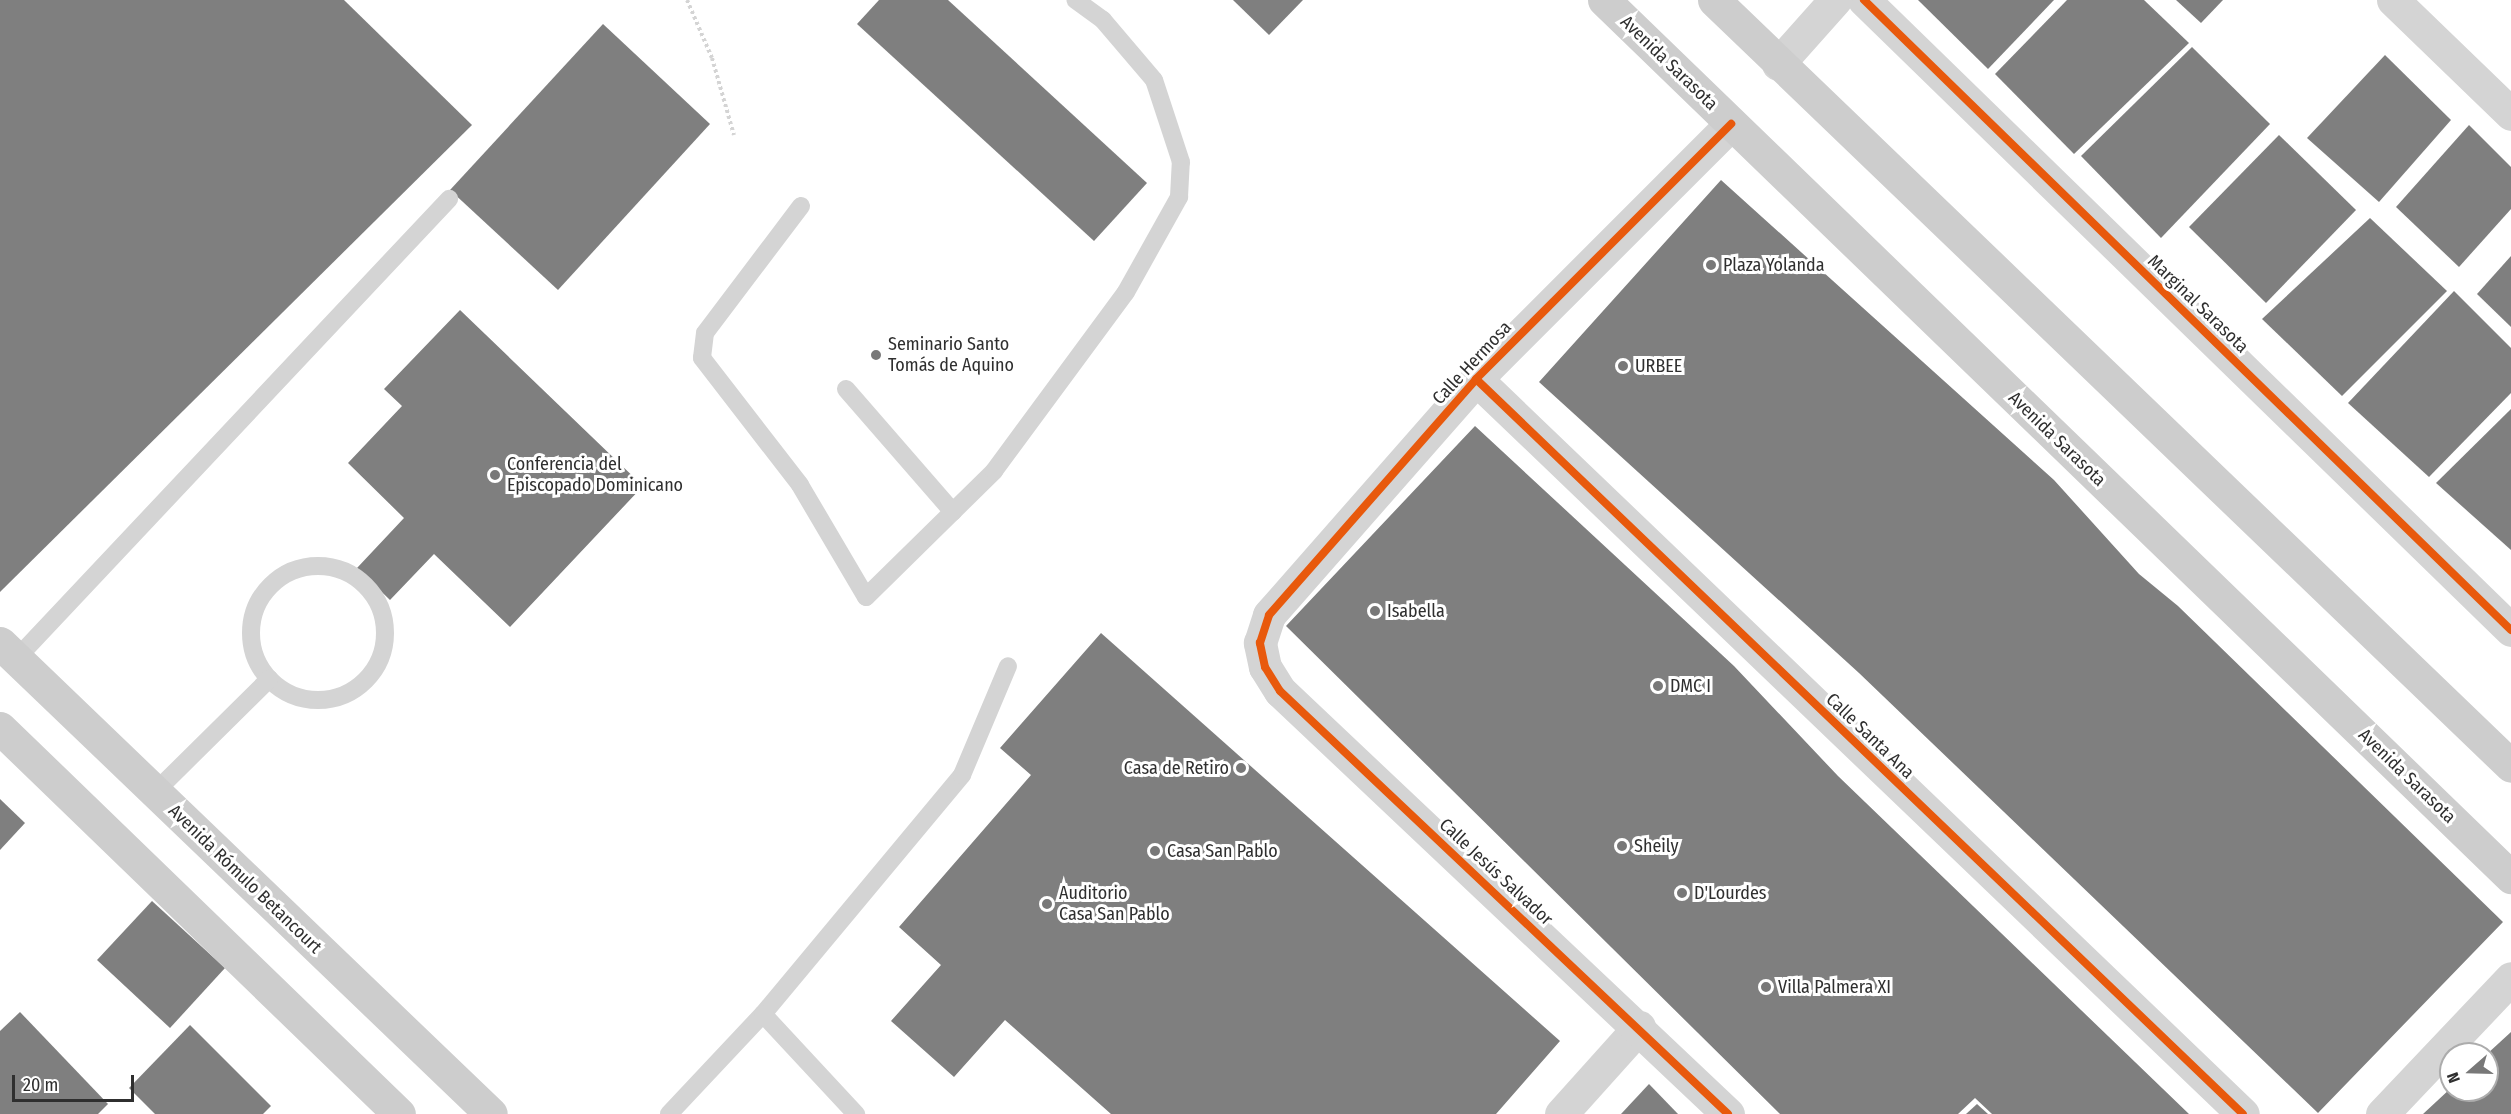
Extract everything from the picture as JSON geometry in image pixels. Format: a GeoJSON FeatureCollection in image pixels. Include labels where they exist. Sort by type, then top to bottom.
{"type":"FeatureCollection","features":[{"type":"Feature","properties":{"kind":"main road","name":"Avenida Sarasota"},"geometry":{"type":"LineString","coordinates":[[1604,0],[2511,877]]}},
{"type":"Feature","properties":{"kind":"main road"},"geometry":{"type":"LineString","coordinates":[[1714,0],[2511,766]]}},
{"type":"Feature","properties":{"kind":"main road","name":"Avenida Rómulo Betancourt"},"geometry":{"type":"LineString","coordinates":[[8,651],[491,1114]]}},
{"type":"Feature","properties":{"kind":"main road"},"geometry":{"type":"LineString","coordinates":[[0,728],[399,1114]]}},
{"type":"Feature","properties":{"kind":"street"},"geometry":{"type":"LineString","coordinates":[[1778,64],[1835,0]]}},
{"type":"Feature","properties":{"kind":"street","name":"Marginal Sarasota"},"geometry":{"type":"LineString","coordinates":[[1864,0],[2511,630]]}},
{"type":"Feature","properties":{"kind":"street"},"geometry":{"type":"LineString","coordinates":[[2393,0],[2511,114]]}},
{"type":"Feature","properties":{"kind":"street","name":"Calle Hermosa"},"geometry":{"type":"LineString","coordinates":[[1260,642],[1269,615],[1476,379],[1731,124]]}},
{"type":"Feature","properties":{"kind":"street","name":"Calle Santa Ana"},"geometry":{"type":"LineString","coordinates":[[1476,379],[2242,1114]]}},
{"type":"Feature","properties":{"kind":"street","name":"Calle Jesús Salvador"},"geometry":{"type":"LineString","coordinates":[[1260,642],[1265,667],[1280,691],[1640,1027],[1728,1114]]}},
{"type":"Feature","properties":{"kind":"street"},"geometry":{"type":"LineString","coordinates":[[2382,1114],[2511,978]]}},
{"type":"Feature","properties":{"kind":"street"},"geometry":{"type":"LineString","coordinates":[[1561,1114],[1640,1027]]}},
{"type":"Feature","properties":{"kind":"lane"},"geometry":{"type":"LineString","coordinates":[[801,206],[705,333],[702,358],[800,485],[866,597],[994,471],[1126,292],[1179,197],[1181,162],[1154,80],[1103,20],[1075,0]]}},
{"type":"Feature","properties":{"kind":"lane"},"geometry":{"type":"LineString","coordinates":[[8,651],[449,199]]}},
{"type":"Feature","properties":{"kind":"lane"},"geometry":{"type":"LineString","coordinates":[[846,389],[952,512]]}},
{"type":"Feature","properties":{"kind":"lane"},"geometry":{"type":"LineString","coordinates":[[337,568],[373,594],[386,637],[381,659],[360,685],[330,700],[308,700],[269,679],[257,660],[253,617],[276,581],[294,570],[337,568]]}},
{"type":"Feature","properties":{"kind":"lane"},"geometry":{"type":"LineString","coordinates":[[669,1114],[763,1014],[962,776],[1008,666]]}},
{"type":"Feature","properties":{"kind":"lane"},"geometry":{"type":"LineString","coordinates":[[155,792],[269,679]]}},
{"type":"Feature","properties":{"kind":"lane"},"geometry":{"type":"LineString","coordinates":[[763,1014],[856,1114]]}},
{"type":"Feature","properties":{"kind":"path"},"geometry":{"type":"LineString","coordinates":[[687,0],[712,58],[734,135]]}},
{"type":"Feature","properties":{"kind":"building"},"geometry":{"type":"Polygon","coordinates":[[[0,0],[344,0],[472,125],[0,592],[0,0]]]}},
{"type":"Feature","properties":{"kind":"building"},"geometry":{"type":"Polygon","coordinates":[[[879,0],[948,0],[1147,183],[1094,241],[857,24],[879,0]]]}},
{"type":"Feature","properties":{"kind":"building"},"geometry":{"type":"Polygon","coordinates":[[[1233,0],[1303,0],[1269,35],[1233,0]]]}},
{"type":"Feature","properties":{"kind":"building"},"geometry":{"type":"Polygon","coordinates":[[[1918,0],[2054,0],[1988,69],[1918,0]]]}},
{"type":"Feature","properties":{"kind":"building"},"geometry":{"type":"Polygon","coordinates":[[[2067,0],[2144,0],[2189,43],[2074,154],[1995,74],[2067,0]]]}},
{"type":"Feature","properties":{"kind":"building"},"geometry":{"type":"Polygon","coordinates":[[[2176,0],[2223,0],[2201,23],[2176,0]]]}},
{"type":"Feature","properties":{"kind":"building"},"geometry":{"type":"Polygon","coordinates":[[[603,24],[710,124],[558,290],[450,190],[603,24]]]}},
{"type":"Feature","properties":{"kind":"building"},"geometry":{"type":"Polygon","coordinates":[[[2192,47],[2270,124],[2161,238],[2081,156],[2192,47]]]}},
{"type":"Feature","properties":{"kind":"building"},"geometry":{"type":"Polygon","coordinates":[[[2385,55],[2451,120],[2379,202],[2307,138],[2385,55]]]}},
{"type":"Feature","properties":{"kind":"building"},"geometry":{"type":"Polygon","coordinates":[[[2469,125],[2511,167],[2511,209],[2459,267],[2396,207],[2469,125]]]}},
{"type":"Feature","properties":{"kind":"building"},"geometry":{"type":"Polygon","coordinates":[[[2279,135],[2356,210],[2266,303],[2189,227],[2279,135]]]}},
{"type":"Feature","properties":{"kind":"building"},"geometry":{"type":"Polygon","coordinates":[[[1721,180],[2054,480],[2139,574],[2178,606],[2503,922],[2318,1113],[1859,673],[1539,382],[1721,180]]]}},
{"type":"Feature","properties":{"kind":"building"},"geometry":{"type":"Polygon","coordinates":[[[2370,218],[2447,291],[2342,396],[2262,319],[2370,218]]]}},
{"type":"Feature","properties":{"kind":"building"},"geometry":{"type":"Polygon","coordinates":[[[2511,256],[2511,327],[2477,294],[2511,256]]]}},
{"type":"Feature","properties":{"kind":"building"},"geometry":{"type":"Polygon","coordinates":[[[2454,291],[2511,348],[2511,393],[2429,477],[2348,403],[2454,291]]]}},
{"type":"Feature","properties":{"kind":"building","name":"Conferencia del Episcopado Dominicano"},"geometry":{"type":"Polygon","coordinates":[[[460,310],[643,486],[510,627],[434,554],[390,600],[357,568],[404,518],[348,463],[402,406],[384,389],[460,310]]]}},
{"type":"Feature","properties":{"kind":"building"},"geometry":{"type":"Polygon","coordinates":[[[2511,409],[2511,550],[2436,483],[2511,409]]]}},
{"type":"Feature","properties":{"kind":"building"},"geometry":{"type":"Polygon","coordinates":[[[1475,426],[1734,666],[1838,776],[2189,1114],[1992,1114],[1975,1098],[1958,1114],[1780,1114],[1286,626],[1475,426]]]}},
{"type":"Feature","properties":{"kind":"building","name":"Casa San Pablo"},"geometry":{"type":"Polygon","coordinates":[[[1101,633],[1560,1041],[1496,1114],[1111,1114],[1005,1020],[954,1077],[891,1021],[941,965],[899,927],[1031,775],[1000,748],[1101,633]]]}},
{"type":"Feature","properties":{"kind":"building"},"geometry":{"type":"Polygon","coordinates":[[[0,799],[25,823],[0,850],[0,799]]]}},
{"type":"Feature","properties":{"kind":"building"},"geometry":{"type":"Polygon","coordinates":[[[152,901],[225,968],[170,1028],[97,960],[152,901]]]}},
{"type":"Feature","properties":{"kind":"building"},"geometry":{"type":"Polygon","coordinates":[[[20,1012],[108,1104],[98,1114],[0,1114],[0,1031],[20,1012]]]}},
{"type":"Feature","properties":{"kind":"building"},"geometry":{"type":"Polygon","coordinates":[[[190,1025],[271,1106],[263,1114],[155,1114],[129,1088],[190,1025]]]}},
{"type":"Feature","properties":{"kind":"building"},"geometry":{"type":"Polygon","coordinates":[[[2511,1032],[2511,1114],[2423,1114],[2439,1099],[2439,1102],[2499,1102],[2499,1043],[2511,1032]]]}},
{"type":"Feature","properties":{"kind":"building"},"geometry":{"type":"Polygon","coordinates":[[[1649,1084],[1678,1114],[1621,1114],[1649,1084]]]}},
{"type":"Feature","properties":{"kind":"building"},"geometry":{"type":"Polygon","coordinates":[[[1977,1104],[1988,1114],[1966,1114],[1977,1104]]]}},
{"type":"Feature","properties":{"kind":"cycle path"},"geometry":{"type":"LineString","coordinates":[[1864,0],[2511,630]]}},
{"type":"Feature","properties":{"kind":"cycle path"},"geometry":{"type":"LineString","coordinates":[[1728,1114],[1280,691],[1265,667],[1260,643],[1269,615],[1476,379],[1731,124]]}},
{"type":"Feature","properties":{"kind":"cycle path"},"geometry":{"type":"LineString","coordinates":[[1476,379],[2243,1114]]}},
{"type":"Feature","properties":{"kind":"place","name":"Plaza Yolanda"},"geometry":{"type":"Point","coordinates":[1711,265]}},
{"type":"Feature","properties":{"kind":"place","name":"Seminario Santo Tomás de Aquino"},"geometry":{"type":"Point","coordinates":[876,355]}},
{"type":"Feature","properties":{"kind":"place","name":"URBEE"},"geometry":{"type":"Point","coordinates":[1623,366]}},
{"type":"Feature","properties":{"kind":"place","name":"Conferencia del Episcopado Dominicano"},"geometry":{"type":"Point","coordinates":[495,475]}},
{"type":"Feature","properties":{"kind":"place","name":"Isabella"},"geometry":{"type":"Point","coordinates":[1375,611]}},
{"type":"Feature","properties":{"kind":"place","name":"DMC I"},"geometry":{"type":"Point","coordinates":[1658,686]}},
{"type":"Feature","properties":{"kind":"place","name":"Casa de Retiro"},"geometry":{"type":"Point","coordinates":[1241,768]}},
{"type":"Feature","properties":{"kind":"place","name":"Sheily"},"geometry":{"type":"Point","coordinates":[1622,846]}},
{"type":"Feature","properties":{"kind":"place","name":"Casa San Pablo"},"geometry":{"type":"Point","coordinates":[1155,851]}},
{"type":"Feature","properties":{"kind":"place","name":"D'Lourdes"},"geometry":{"type":"Point","coordinates":[1682,893]}},
{"type":"Feature","properties":{"kind":"place","name":"Auditorio Casa San Pablo"},"geometry":{"type":"Point","coordinates":[1047,904]}},
{"type":"Feature","properties":{"kind":"place","name":"Villa Palmera XI"},"geometry":{"type":"Point","coordinates":[1766,987]}}]}
